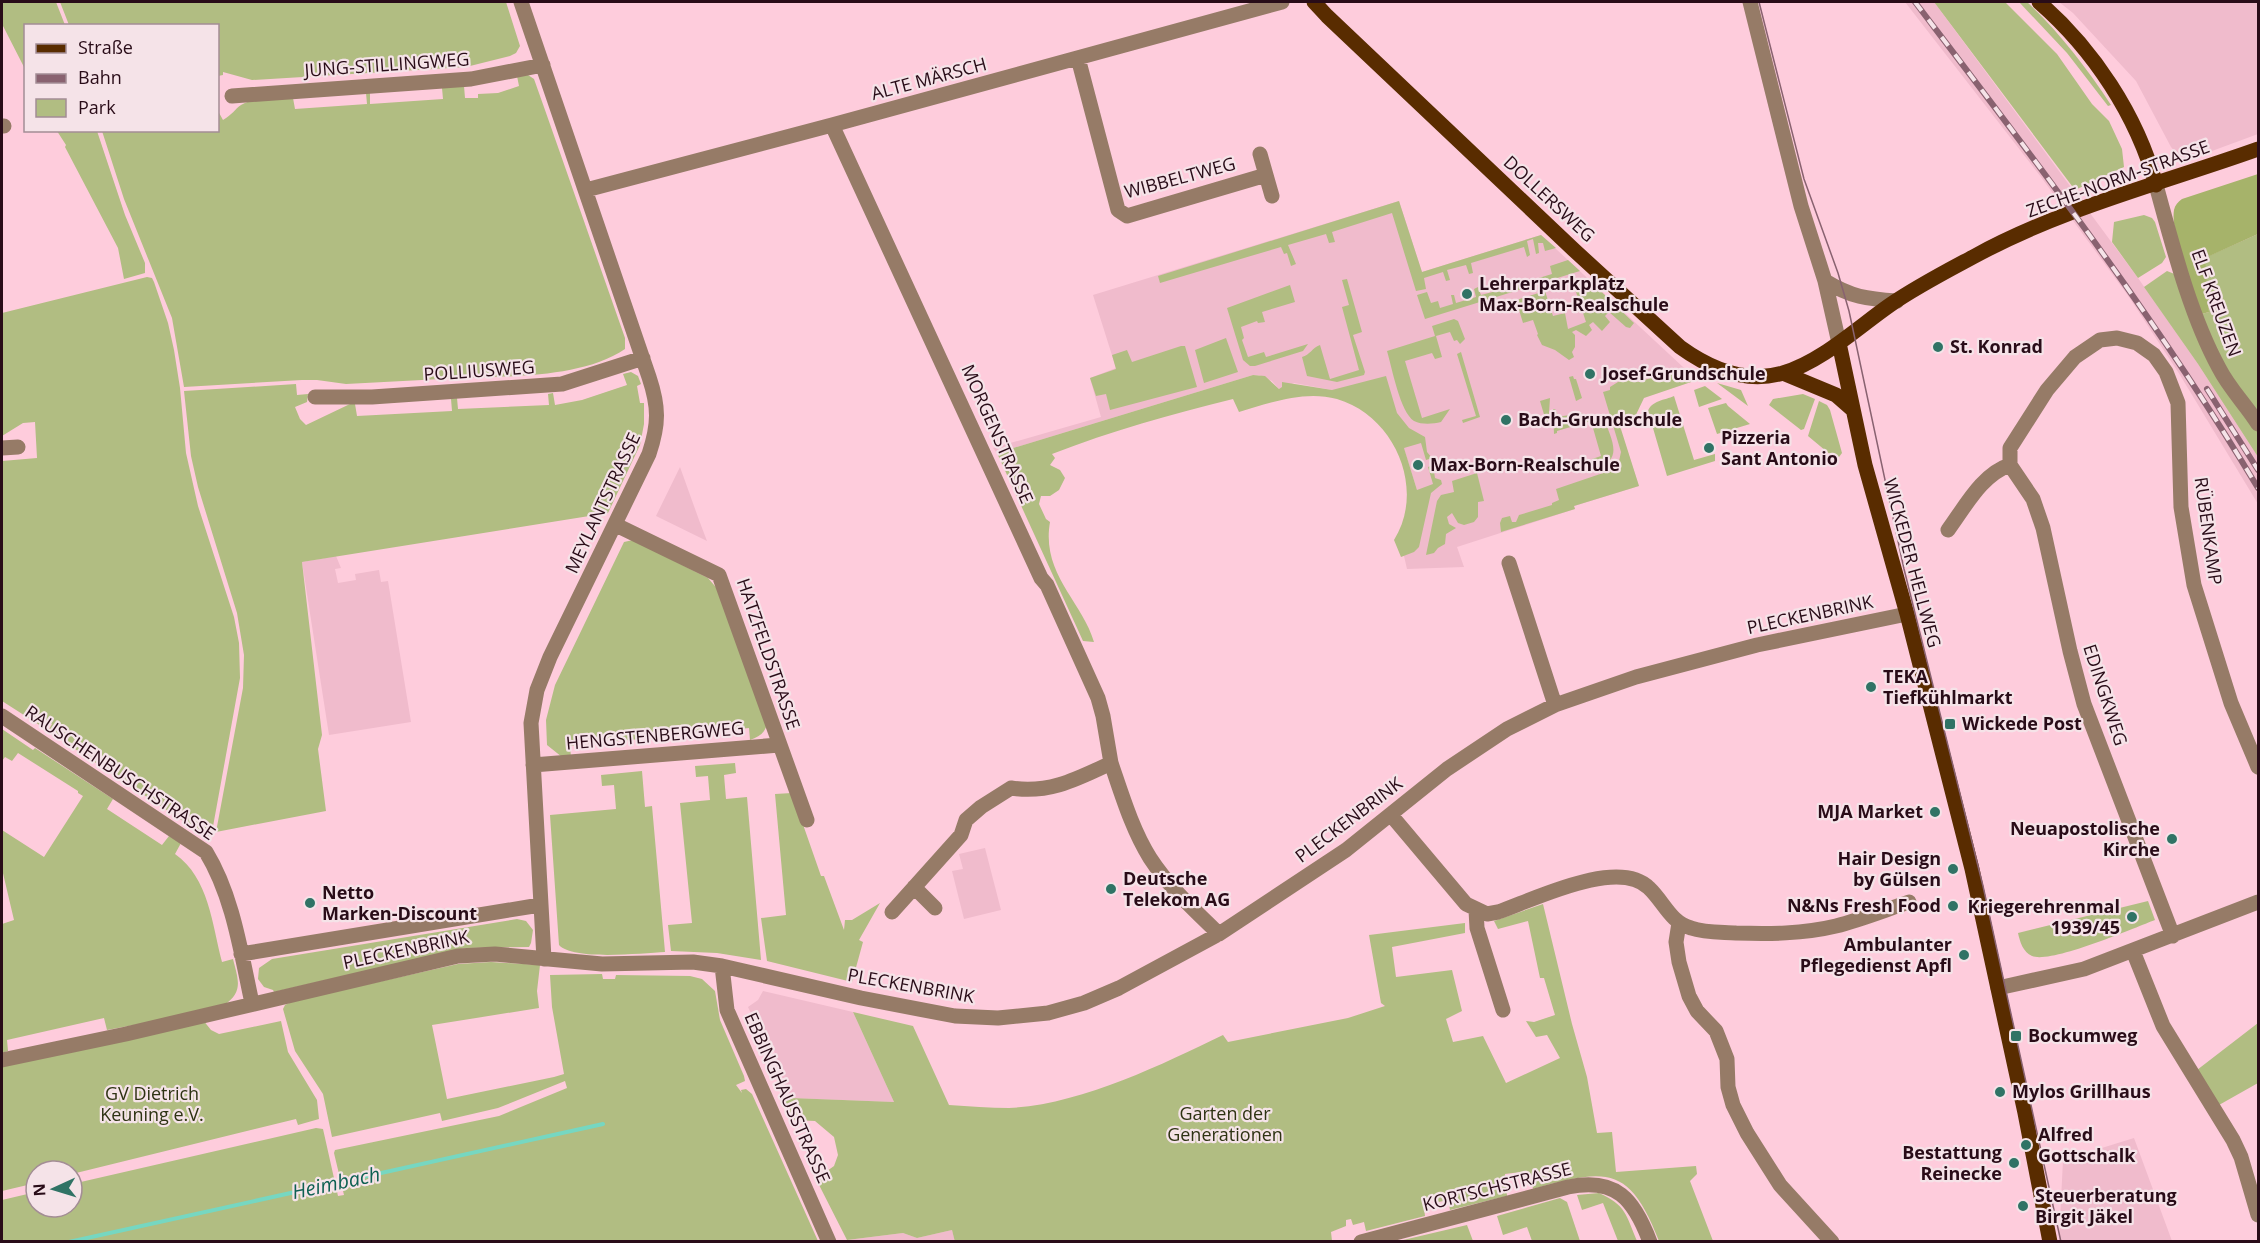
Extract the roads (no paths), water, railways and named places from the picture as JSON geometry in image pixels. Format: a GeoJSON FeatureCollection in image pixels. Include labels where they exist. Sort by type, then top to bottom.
{"type":"FeatureCollection","features":[{"type":"Feature","properties":{"kind":"main road","name":"DOLLERSWEG"},"geometry":{"type":"LineString","coordinates":[[1314,2],[1392,78],[1680,347],[1697,359],[1729,373],[1765,376],[1783,373],[1839,344]]}},
{"type":"Feature","properties":{"kind":"main road"},"geometry":{"type":"LineString","coordinates":[[2039,2],[2091,57],[2116,94],[2149,158],[2156,185]]}},
{"type":"Feature","properties":{"kind":"main road","name":"ZECHE-NORM-STRASSE"},"geometry":{"type":"LineString","coordinates":[[1839,344],[1897,301],[1975,256],[2059,217],[2259,149]]}},
{"type":"Feature","properties":{"kind":"main road","name":"WICKEDER HELLWEG"},"geometry":{"type":"LineString","coordinates":[[1839,344],[1865,465],[1907,615],[1969,859],[2050,1242]]}},
{"type":"Feature","properties":{"kind":"main road","name":"DOLLERSWEG"},"geometry":{"type":"LineString","coordinates":[[1783,373],[1836,395],[1852,409]]}},
{"type":"Feature","properties":{"kind":"street","name":"MEYLANTSTRASSE"},"geometry":{"type":"LineString","coordinates":[[521,2],[655,394],[658,413],[657,432],[649,454],[550,657],[537,690],[531,723],[544,959]]}},
{"type":"Feature","properties":{"kind":"street","name":"ALTE MÄRSCH"},"geometry":{"type":"LineString","coordinates":[[586,190],[1282,2]]}},
{"type":"Feature","properties":{"kind":"street","name":"WICKEDER HELLWEG"},"geometry":{"type":"LineString","coordinates":[[1750,2],[1801,206],[1825,281],[1839,344]]}},
{"type":"Feature","properties":{"kind":"street","name":"WIBBELTWEG"},"geometry":{"type":"LineString","coordinates":[[1078,58],[1118,210],[1127,216],[1266,174]]}},
{"type":"Feature","properties":{"kind":"street","name":"JUNG-STILLINGWEG"},"geometry":{"type":"LineString","coordinates":[[232,96],[471,79],[543,65]]}},
{"type":"Feature","properties":{"kind":"street","name":"MORGENSTRASSE"},"geometry":{"type":"LineString","coordinates":[[832,125],[911,291],[1041,578],[1049,589],[1088,673],[1103,716],[1111,763],[1124,802],[1150,859],[1168,882],[1219,934]]}},
{"type":"Feature","properties":{"kind":"street","name":"WIBBELTWEG"},"geometry":{"type":"LineString","coordinates":[[1260,154],[1272,196]]}},
{"type":"Feature","properties":{"kind":"street","name":"ELF KREUZEN"},"geometry":{"type":"LineString","coordinates":[[2156,185],[2194,308],[2211,354],[2223,376],[2259,424]]}},
{"type":"Feature","properties":{"kind":"street"},"geometry":{"type":"LineString","coordinates":[[1825,281],[1851,295],[1866,299],[1897,301]]}},
{"type":"Feature","properties":{"kind":"street","name":"RÜBENKAMP"},"geometry":{"type":"LineString","coordinates":[[2010,465],[2010,448],[2047,390],[2075,357],[2100,340],[2117,338],[2137,343],[2154,355],[2166,372],[2175,392],[2179,414],[2181,507],[2194,585],[2231,703],[2259,767]]}},
{"type":"Feature","properties":{"kind":"street","name":"POLLIUSWEG"},"geometry":{"type":"LineString","coordinates":[[315,397],[372,397],[562,384],[642,358]]}},
{"type":"Feature","properties":{"kind":"street"},"geometry":{"type":"LineString","coordinates":[[2,448],[18,447]]}},
{"type":"Feature","properties":{"kind":"street"},"geometry":{"type":"LineString","coordinates":[[1948,530],[1969,500],[1992,474],[2010,465]]}},
{"type":"Feature","properties":{"kind":"street","name":"EDINGKWEG"},"geometry":{"type":"LineString","coordinates":[[2010,465],[2033,499],[2043,528],[2084,704],[2173,936]]}},
{"type":"Feature","properties":{"kind":"street","name":"HATZFELDSTRASSE"},"geometry":{"type":"LineString","coordinates":[[616,525],[719,575],[807,820]]}},
{"type":"Feature","properties":{"kind":"street"},"geometry":{"type":"LineString","coordinates":[[1509,563],[1556,705]]}},
{"type":"Feature","properties":{"kind":"street","name":"PLECKENBRINK"},"geometry":{"type":"LineString","coordinates":[[2,1060],[126,1034],[458,956],[495,954],[617,964],[693,962],[722,966],[927,1012],[955,1016],[1023,1017],[1048,1013],[1084,1003],[1119,988],[1219,934],[1346,850],[1447,769],[1507,729],[1556,705],[1636,677],[1757,645],[1907,615]]}},
{"type":"Feature","properties":{"kind":"street","name":"RAUSCHENBUSCHSTRASSE"},"geometry":{"type":"LineString","coordinates":[[2,716],[205,851],[224,888],[252,1003]]}},
{"type":"Feature","properties":{"kind":"street","name":"HENGSTENBERGWEG"},"geometry":{"type":"LineString","coordinates":[[533,765],[779,746]]}},
{"type":"Feature","properties":{"kind":"street"},"geometry":{"type":"LineString","coordinates":[[892,912],[961,835],[966,820],[990,801],[1011,788],[1029,791],[1069,783],[1111,763]]}},
{"type":"Feature","properties":{"kind":"street"},"geometry":{"type":"LineString","coordinates":[[1391,815],[1466,904],[1487,914],[1591,880],[1618,877],[1636,880],[1648,887],[1678,923],[1692,929],[1709,932],[1796,933],[1837,926],[1909,902]]}},
{"type":"Feature","properties":{"kind":"street"},"geometry":{"type":"LineString","coordinates":[[914,887],[935,908]]}},
{"type":"Feature","properties":{"kind":"street"},"geometry":{"type":"LineString","coordinates":[[1998,988],[2084,969],[2259,902]]}},
{"type":"Feature","properties":{"kind":"street"},"geometry":{"type":"LineString","coordinates":[[241,954],[540,905]]}},
{"type":"Feature","properties":{"kind":"street"},"geometry":{"type":"LineString","coordinates":[[1476,910],[1477,928],[1503,1010]]}},
{"type":"Feature","properties":{"kind":"street"},"geometry":{"type":"LineString","coordinates":[[1678,923],[1676,942],[1679,962],[1689,996],[1697,1011],[1716,1031],[1727,1059],[1728,1087],[1733,1105],[1742,1124],[1780,1185],[1832,1242]]}},
{"type":"Feature","properties":{"kind":"street"},"geometry":{"type":"LineString","coordinates":[[2133,951],[2163,1026],[2233,1140],[2241,1157],[2259,1215]]}},
{"type":"Feature","properties":{"kind":"street","name":"EBBINGHAUSSTRASSE"},"geometry":{"type":"LineString","coordinates":[[722,966],[727,1010],[829,1242]]}},
{"type":"Feature","properties":{"kind":"street","name":"KORTSCHSTRASSE"},"geometry":{"type":"LineString","coordinates":[[1361,1242],[1568,1187],[1589,1185],[1603,1186],[1617,1191],[1627,1199],[1641,1217],[1650,1242]]}},
{"type":"Feature","properties":{"kind":"waterway","name":"Heimbach"},"geometry":{"type":"LineString","coordinates":[[69,1242],[603,1124]]}},
{"type":"Feature","properties":{"kind":"tram line"},"geometry":{"type":"LineString","coordinates":[[1759,2],[1804,179],[1838,273],[1849,311],[1904,569],[1983,886],[2061,1242]]}},
{"type":"Feature","properties":{"kind":"railway"},"geometry":{"type":"LineString","coordinates":[[1915,2],[2093,240],[2178,362],[2258,488]]}},
{"type":"Feature","properties":{"kind":"railway"},"geometry":{"type":"LineString","coordinates":[[2207,389],[2258,470]]}},
{"type":"Feature","properties":{"kind":"place","name":"Lehrerparkplatz Max-Born-Realschule"},"geometry":{"type":"Point","coordinates":[1467,294]}},
{"type":"Feature","properties":{"kind":"place","name":"St. Konrad"},"geometry":{"type":"Point","coordinates":[1938,347]}},
{"type":"Feature","properties":{"kind":"place","name":"Josef-Grundschule"},"geometry":{"type":"Point","coordinates":[1590,374]}},
{"type":"Feature","properties":{"kind":"place","name":"Bach-Grundschule"},"geometry":{"type":"Point","coordinates":[1506,420]}},
{"type":"Feature","properties":{"kind":"place","name":"Pizzeria Sant Antonio"},"geometry":{"type":"Point","coordinates":[1709,448]}},
{"type":"Feature","properties":{"kind":"place","name":"Max-Born-Realschule"},"geometry":{"type":"Point","coordinates":[1418,465]}},
{"type":"Feature","properties":{"kind":"place","name":"TEKA Tiefkühlmarkt"},"geometry":{"type":"Point","coordinates":[1871,687]}},
{"type":"Feature","properties":{"kind":"place","name":"Wickede Post"},"geometry":{"type":"Point","coordinates":[1950,724]}},
{"type":"Feature","properties":{"kind":"place","name":"MJA Market"},"geometry":{"type":"Point","coordinates":[1935,812]}},
{"type":"Feature","properties":{"kind":"place","name":"Neuapostolische Kirche"},"geometry":{"type":"Point","coordinates":[2172,839]}},
{"type":"Feature","properties":{"kind":"place","name":"Hair Design by Gülsen"},"geometry":{"type":"Point","coordinates":[1953,869]}},
{"type":"Feature","properties":{"kind":"place","name":"Deutsche Telekom AG"},"geometry":{"type":"Point","coordinates":[1111,889]}},
{"type":"Feature","properties":{"kind":"place","name":"Netto Marken-Discount"},"geometry":{"type":"Point","coordinates":[310,903]}},
{"type":"Feature","properties":{"kind":"place","name":"N&Ns Fresh Food"},"geometry":{"type":"Point","coordinates":[1953,906]}},
{"type":"Feature","properties":{"kind":"place","name":"Kriegerehrenmal 1939/45"},"geometry":{"type":"Point","coordinates":[2132,917]}},
{"type":"Feature","properties":{"kind":"place","name":"Ambulanter Pflegedienst Apfl"},"geometry":{"type":"Point","coordinates":[1964,955]}},
{"type":"Feature","properties":{"kind":"place","name":"Bockumweg"},"geometry":{"type":"Point","coordinates":[2016,1036]}},
{"type":"Feature","properties":{"kind":"place","name":"Mylos Grillhaus"},"geometry":{"type":"Point","coordinates":[2000,1092]}},
{"type":"Feature","properties":{"kind":"place","name":"Alfred Gottschalk"},"geometry":{"type":"Point","coordinates":[2026,1145]}},
{"type":"Feature","properties":{"kind":"place","name":"Bestattung Reinecke"},"geometry":{"type":"Point","coordinates":[2014,1163]}},
{"type":"Feature","properties":{"kind":"place","name":"Steuerberatung Birgit Jäkel"},"geometry":{"type":"Point","coordinates":[2023,1206]}},
{"type":"Feature","properties":{"kind":"park label","name":"GV Dietrich Keuning e.V."},"geometry":{"type":"Point","coordinates":[152,1104]}},
{"type":"Feature","properties":{"kind":"park label","name":"Garten der Generationen"},"geometry":{"type":"Point","coordinates":[1225,1124]}}]}
